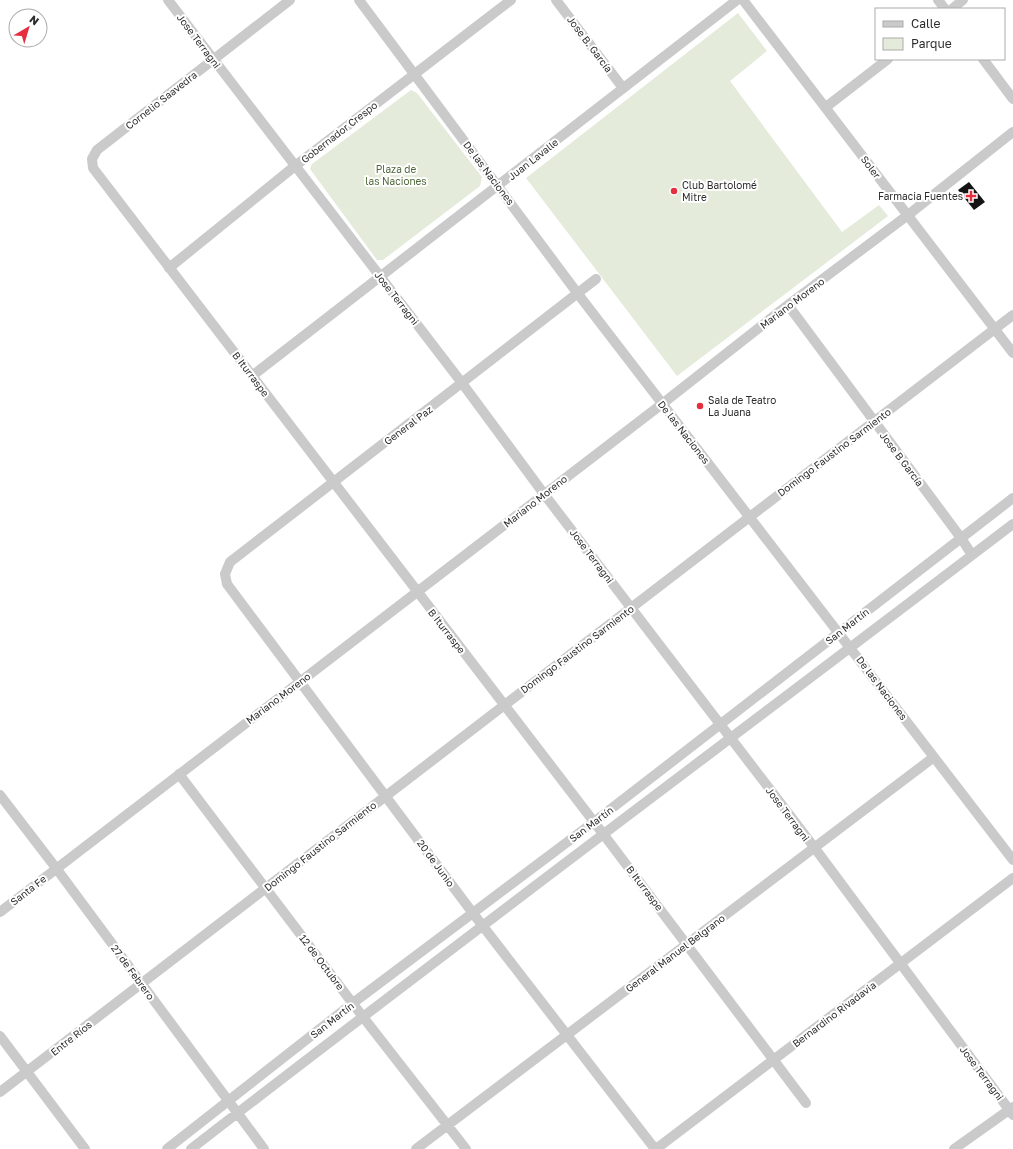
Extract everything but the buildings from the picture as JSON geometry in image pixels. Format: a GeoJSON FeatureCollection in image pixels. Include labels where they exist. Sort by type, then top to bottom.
{"type":"FeatureCollection","features":[{"type":"Feature","properties":{"kind":"street","name":"Jose Terragni"},"geometry":{"type":"LineString","coordinates":[[168,0],[462,383],[544,494],[814,847],[900,964],[1012,1110]]}},
{"type":"Feature","properties":{"kind":"street","name":"Cornelio Saavedra"},"geometry":{"type":"LineString","coordinates":[[92,159],[97,150],[212,59],[290,0]]}},
{"type":"Feature","properties":{"kind":"street","name":"De las Naciones"},"geometry":{"type":"LineString","coordinates":[[359,0],[578,294],[750,516],[838,633],[851,647],[1013,860]]}},
{"type":"Feature","properties":{"kind":"street","name":"Gobernador Crespo"},"geometry":{"type":"LineString","coordinates":[[169,268],[295,166],[511,0]]}},
{"type":"Feature","properties":{"kind":"street","name":"Jose B. García"},"geometry":{"type":"LineString","coordinates":[[556,0],[623,88]]}},
{"type":"Feature","properties":{"kind":"street","name":"Juan Lavalle"},"geometry":{"type":"LineString","coordinates":[[252,376],[737,0]]}},
{"type":"Feature","properties":{"kind":"street","name":"Soler"},"geometry":{"type":"LineString","coordinates":[[743,0],[1013,353]]}},
{"type":"Feature","properties":{"kind":"street"},"geometry":{"type":"LineString","coordinates":[[938,0],[944,8]]}},
{"type":"Feature","properties":{"kind":"street"},"geometry":{"type":"LineString","coordinates":[[953,8],[963,0]]}},
{"type":"Feature","properties":{"kind":"street"},"geometry":{"type":"LineString","coordinates":[[826,108],[887,60]]}},
{"type":"Feature","properties":{"kind":"street"},"geometry":{"type":"LineString","coordinates":[[983,60],[1013,99]]}},
{"type":"Feature","properties":{"kind":"street","name":"Mariano Moreno"},"geometry":{"type":"LineString","coordinates":[[56,868],[662,404],[788,305],[908,215],[1013,132]]}},
{"type":"Feature","properties":{"kind":"street","name":"B Iturraspe"},"geometry":{"type":"LineString","coordinates":[[92,159],[93,168],[332,482],[604,835],[806,1103]]}},
{"type":"Feature","properties":{"kind":"street","name":"General Paz"},"geometry":{"type":"LineString","coordinates":[[225,574],[230,562],[596,280]]}},
{"type":"Feature","properties":{"kind":"street","name":"Jose B García"},"geometry":{"type":"LineString","coordinates":[[788,305],[961,538],[972,555]]}},
{"type":"Feature","properties":{"kind":"street","name":"Domingo Faustino Sarmiento"},"geometry":{"type":"LineString","coordinates":[[141,984],[1013,315]]}},
{"type":"Feature","properties":{"kind":"street","name":"San Martín"},"geometry":{"type":"LineString","coordinates":[[167,1149],[229,1102],[353,1003],[472,912],[594,822],[1013,498]]}},
{"type":"Feature","properties":{"kind":"street","name":"San Martín"},"geometry":{"type":"LineString","coordinates":[[191,1149],[482,924],[604,835],[1013,524]]}},
{"type":"Feature","properties":{"kind":"street","name":"20 de Junio"},"geometry":{"type":"LineString","coordinates":[[225,574],[226,584],[472,912],[655,1149]]}},
{"type":"Feature","properties":{"kind":"street","name":"General Manuel Belgrano"},"geometry":{"type":"LineString","coordinates":[[416,1149],[934,757]]}},
{"type":"Feature","properties":{"kind":"street","name":"12 de Octubre"},"geometry":{"type":"LineString","coordinates":[[179,774],[363,1017],[466,1149]]}},
{"type":"Feature","properties":{"kind":"street","name":"27 de Febrero"},"geometry":{"type":"LineString","coordinates":[[0,795],[56,868],[264,1149]]}},
{"type":"Feature","properties":{"kind":"street","name":"Santa Fe"},"geometry":{"type":"LineString","coordinates":[[0,912],[56,868]]}},
{"type":"Feature","properties":{"kind":"street","name":"Bernardino Rivadavia"},"geometry":{"type":"LineString","coordinates":[[655,1149],[1013,878]]}},
{"type":"Feature","properties":{"kind":"street","name":"Entre Ríos"},"geometry":{"type":"LineString","coordinates":[[0,1092],[141,984]]}},
{"type":"Feature","properties":{"kind":"street"},"geometry":{"type":"LineString","coordinates":[[0,1036],[84,1149]]}},
{"type":"Feature","properties":{"kind":"street"},"geometry":{"type":"LineString","coordinates":[[954,1149],[1012,1110]]}},
{"type":"Feature","properties":{"kind":"green space","name":"Club Bartolomé Mitre"},"geometry":{"type":"Polygon","coordinates":[[[738,13],[767,51],[730,81],[842,232],[879,205],[888,216],[677,376],[526,178],[738,13]]]}},
{"type":"Feature","properties":{"kind":"green space","name":"Plaza de las Naciones"},"geometry":{"type":"Polygon","coordinates":[[[411,90],[417,93],[482,177],[480,186],[383,260],[377,260],[310,169],[312,164],[411,90]]]}},
{"type":"Feature","properties":{"kind":"place","name":"Club Bartolomé Mitre"},"geometry":{"type":"Point","coordinates":[674,191]}},
{"type":"Feature","properties":{"kind":"place","name":"Farmacia Fuentes"},"geometry":{"type":"Point","coordinates":[971,196]}},
{"type":"Feature","properties":{"kind":"place","name":"Sala de Teatro La Juana"},"geometry":{"type":"Point","coordinates":[700,406]}}]}
